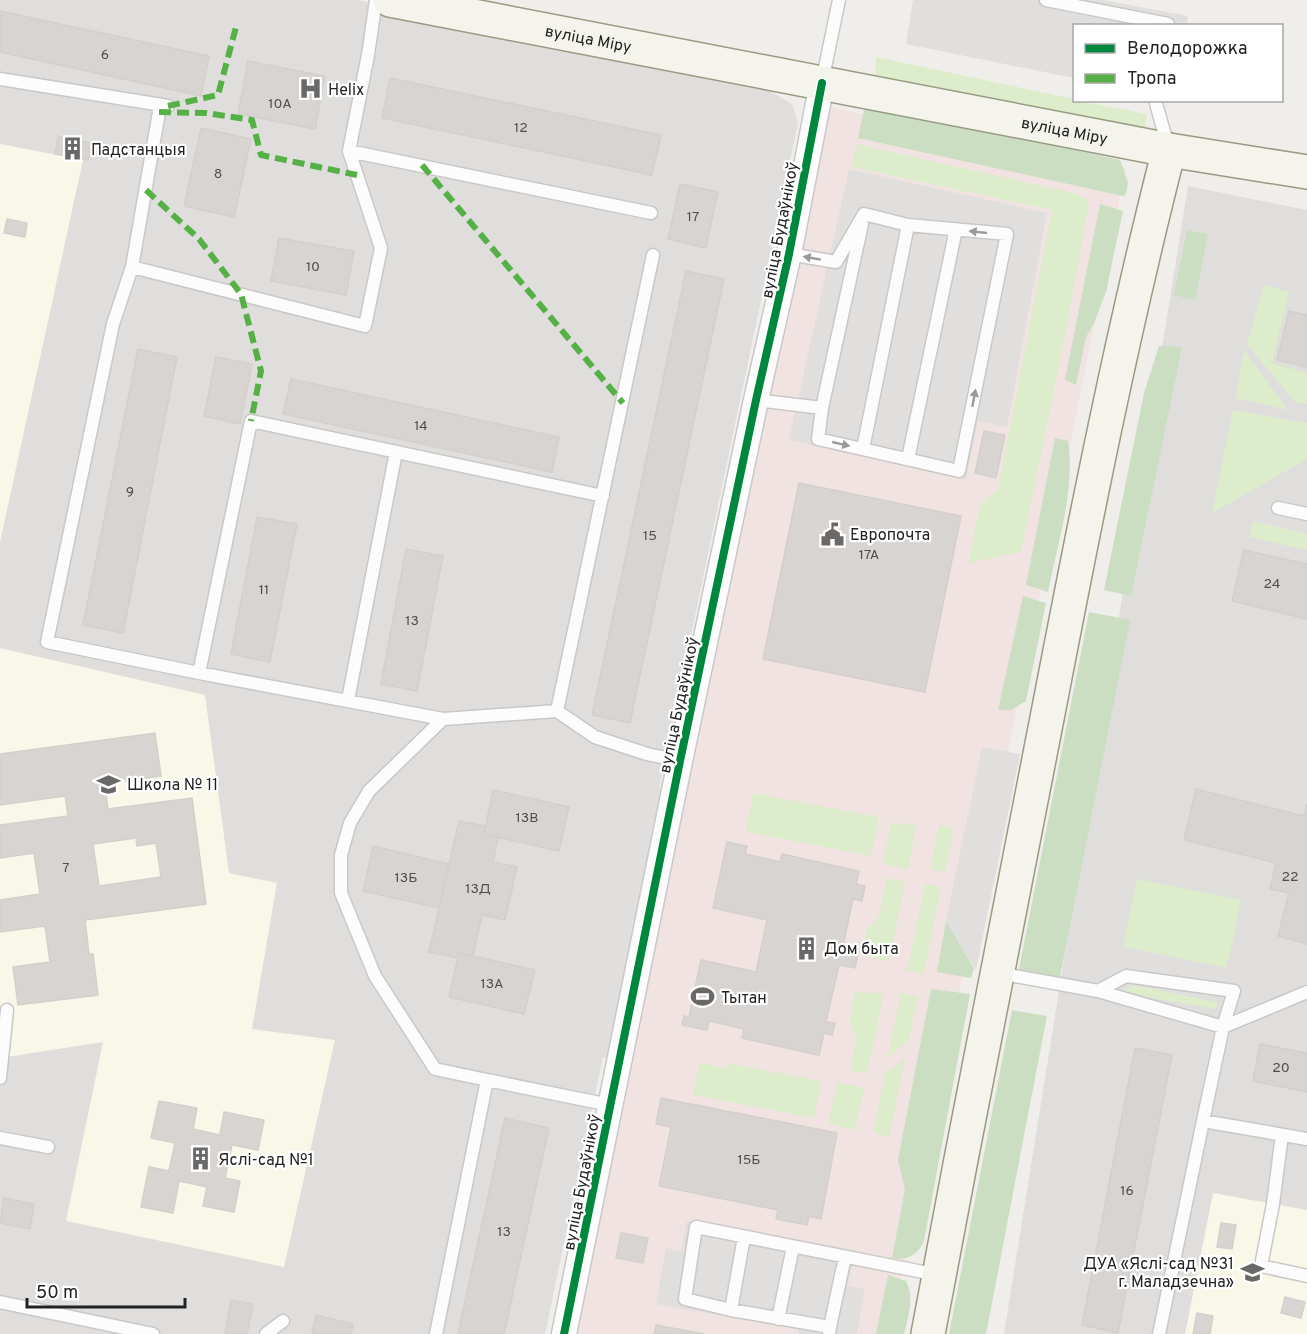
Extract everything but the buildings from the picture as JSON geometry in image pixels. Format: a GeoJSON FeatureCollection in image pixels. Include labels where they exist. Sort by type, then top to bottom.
{"type":"FeatureCollection","features":[{"type":"Feature","properties":{"kind":"main road","name":"вуліца Міру"},"geometry":{"type":"LineString","coordinates":[[390,0],[478,13],[1169,150],[1307,172]]}},
{"type":"Feature","properties":{"kind":"main road"},"geometry":{"type":"LineString","coordinates":[[928,1334],[1070,601],[1122,349],[1169,150]]}},
{"type":"Feature","properties":{"kind":"street","name":"вуліца Будаўнікоў"},"geometry":{"type":"LineString","coordinates":[[564,1334],[680,761],[789,254],[822,83]]}},
{"type":"Feature","properties":{"kind":"lane"},"geometry":{"type":"LineString","coordinates":[[132,267],[365,326],[381,248],[349,151],[368,55],[376,0]]}},
{"type":"Feature","properties":{"kind":"lane"},"geometry":{"type":"LineString","coordinates":[[822,83],[839,0]]}},
{"type":"Feature","properties":{"kind":"lane"},"geometry":{"type":"LineString","coordinates":[[1046,0],[1168,24]]}},
{"type":"Feature","properties":{"kind":"lane"},"geometry":{"type":"LineString","coordinates":[[0,79],[128,100],[164,109],[132,267],[113,324],[46,642],[443,720],[557,711],[595,737],[647,754],[680,761]]}},
{"type":"Feature","properties":{"kind":"lane"},"geometry":{"type":"LineString","coordinates":[[128,100],[140,107]]}},
{"type":"Feature","properties":{"kind":"lane"},"geometry":{"type":"LineString","coordinates":[[1156,102],[1169,150]]}},
{"type":"Feature","properties":{"kind":"lane"},"geometry":{"type":"LineString","coordinates":[[349,151],[651,213]]}},
{"type":"Feature","properties":{"kind":"lane"},"geometry":{"type":"LineString","coordinates":[[789,254],[836,262],[864,214]]}},
{"type":"Feature","properties":{"kind":"lane"},"geometry":{"type":"LineString","coordinates":[[864,214],[908,225],[1006,234],[959,471],[818,439],[822,408],[864,214]]}},
{"type":"Feature","properties":{"kind":"lane"},"geometry":{"type":"LineString","coordinates":[[863,449],[908,225]]}},
{"type":"Feature","properties":{"kind":"lane"},"geometry":{"type":"LineString","coordinates":[[908,459],[956,230]]}},
{"type":"Feature","properties":{"kind":"lane"},"geometry":{"type":"LineString","coordinates":[[557,711],[653,255]]}},
{"type":"Feature","properties":{"kind":"lane"},"geometry":{"type":"LineString","coordinates":[[756,400],[822,408]]}},
{"type":"Feature","properties":{"kind":"lane"},"geometry":{"type":"LineString","coordinates":[[199,673],[251,421],[603,496]]}},
{"type":"Feature","properties":{"kind":"lane"},"geometry":{"type":"LineString","coordinates":[[348,700],[396,452]]}},
{"type":"Feature","properties":{"kind":"lane"},"geometry":{"type":"LineString","coordinates":[[1278,508],[1307,514]]}},
{"type":"Feature","properties":{"kind":"lane"},"geometry":{"type":"LineString","coordinates":[[443,720],[369,791],[350,823],[341,855],[341,894],[375,976],[435,1069],[610,1105]]}},
{"type":"Feature","properties":{"kind":"lane"},"geometry":{"type":"LineString","coordinates":[[997,973],[1098,990],[1223,1027],[1307,992]]}},
{"type":"Feature","properties":{"kind":"lane"},"geometry":{"type":"LineString","coordinates":[[1098,990],[1126,976],[1234,991],[1223,1027],[1159,1334]]}},
{"type":"Feature","properties":{"kind":"lane"},"geometry":{"type":"LineString","coordinates":[[0,1078],[7,1010]]}},
{"type":"Feature","properties":{"kind":"lane"},"geometry":{"type":"LineString","coordinates":[[436,1334],[487,1080]]}},
{"type":"Feature","properties":{"kind":"lane"},"geometry":{"type":"LineString","coordinates":[[1203,1121],[1307,1139]]}},
{"type":"Feature","properties":{"kind":"lane"},"geometry":{"type":"LineString","coordinates":[[1282,1135],[1274,1204],[1261,1266],[1307,1276]]}},
{"type":"Feature","properties":{"kind":"lane"},"geometry":{"type":"LineString","coordinates":[[0,1138],[48,1147]]}},
{"type":"Feature","properties":{"kind":"lane"},"geometry":{"type":"LineString","coordinates":[[845,1257],[829,1331],[685,1299],[696,1227],[939,1275]]}},
{"type":"Feature","properties":{"kind":"lane"},"geometry":{"type":"LineString","coordinates":[[731,1310],[744,1237]]}},
{"type":"Feature","properties":{"kind":"lane"},"geometry":{"type":"LineString","coordinates":[[778,1319],[793,1247]]}},
{"type":"Feature","properties":{"kind":"lane"},"geometry":{"type":"LineString","coordinates":[[0,1302],[153,1334]]}},
{"type":"Feature","properties":{"kind":"lane"},"geometry":{"type":"LineString","coordinates":[[266,1334],[283,1321]]}},
{"type":"Feature","properties":{"kind":"shaded area"},"geometry":{"type":"Polygon","coordinates":[[[0,0],[358,0],[761,86],[792,104],[798,123],[545,1334],[0,1334],[0,0]]]}},
{"type":"Feature","properties":{"kind":"shaded area"},"geometry":{"type":"Polygon","coordinates":[[[283,0],[333,0],[330,19],[284,9],[283,0]]]}},
{"type":"Feature","properties":{"kind":"shaded area"},"geometry":{"type":"Polygon","coordinates":[[[913,0],[1103,0],[1188,16],[1186,24],[1073,24],[1073,78],[906,44],[913,0]]]}},
{"type":"Feature","properties":{"kind":"shaded area"},"geometry":{"type":"Polygon","coordinates":[[[828,107],[1126,168],[890,1334],[576,1334],[828,107]]]}},
{"type":"Feature","properties":{"kind":"shaded area"},"geometry":{"type":"Polygon","coordinates":[[[0,144],[83,160],[0,542],[0,144]]]}},
{"type":"Feature","properties":{"kind":"shaded area"},"geometry":{"type":"Polygon","coordinates":[[[849,169],[1047,213],[1007,427],[978,421],[966,479],[789,440],[849,169]]]}},
{"type":"Feature","properties":{"kind":"shaded area"},"geometry":{"type":"Polygon","coordinates":[[[1188,186],[1307,210],[1307,1334],[1004,1334],[1188,186]]]}},
{"type":"Feature","properties":{"kind":"shaded area"},"geometry":{"type":"Polygon","coordinates":[[[1258,494],[1307,505],[1307,534],[1253,521],[1258,494]]]}},
{"type":"Feature","properties":{"kind":"shaded area","name":"Школа № 11"},"geometry":{"type":"Polygon","coordinates":[[[0,648],[205,695],[229,873],[277,883],[252,1029],[335,1040],[284,1267],[66,1221],[103,1042],[0,1058],[0,648]]]}},
{"type":"Feature","properties":{"kind":"shaded area"},"geometry":{"type":"Polygon","coordinates":[[[982,747],[1020,754],[976,970],[946,921],[982,747]]]}},
{"type":"Feature","properties":{"kind":"shaded area"},"geometry":{"type":"Polygon","coordinates":[[[643,785],[663,789],[606,1058],[586,1054],[643,785]]]}},
{"type":"Feature","properties":{"kind":"shaded area"},"geometry":{"type":"Polygon","coordinates":[[[1115,945],[1226,968],[1230,954],[1263,960],[1254,1000],[1241,1007],[1108,980],[1115,945]]]}},
{"type":"Feature","properties":{"kind":"shaded area"},"geometry":{"type":"Polygon","coordinates":[[[436,1083],[458,1088],[430,1208],[384,1197],[401,1125],[425,1130],[436,1083]]]}},
{"type":"Feature","properties":{"kind":"shaded area","name":"ДУА «Яслі-сад №31 г. Маладзечна»"},"geometry":{"type":"Polygon","coordinates":[[[1213,1193],[1307,1210],[1307,1334],[1185,1334],[1213,1193]]]}},
{"type":"Feature","properties":{"kind":"shaded area"},"geometry":{"type":"Polygon","coordinates":[[[687,1221],[855,1250],[848,1286],[865,1289],[857,1334],[798,1334],[798,1329],[656,1304],[666,1248],[681,1251],[687,1221]]]}},
{"type":"Feature","properties":{"kind":"green space"},"geometry":{"type":"Polygon","coordinates":[[[876,57],[1073,99],[1073,102],[1084,102],[1147,114],[1145,128],[1125,133],[875,81],[876,57]]]}},
{"type":"Feature","properties":{"kind":"green space"},"geometry":{"type":"Polygon","coordinates":[[[865,104],[1120,160],[1128,182],[1126,194],[1123,196],[858,138],[865,104]]]}},
{"type":"Feature","properties":{"kind":"green space"},"geometry":{"type":"Polygon","coordinates":[[[856,144],[1074,193],[1089,203],[1065,336],[1021,552],[968,563],[979,508],[998,489],[1052,210],[852,167],[856,144]]]}},
{"type":"Feature","properties":{"kind":"green space"},"geometry":{"type":"Polygon","coordinates":[[[1100,204],[1123,211],[1106,292],[1086,337],[1076,385],[1065,380],[1100,204]]]}},
{"type":"Feature","properties":{"kind":"green space"},"geometry":{"type":"Polygon","coordinates":[[[1187,230],[1208,234],[1195,300],[1174,295],[1187,230]]]}},
{"type":"Feature","properties":{"kind":"green space"},"geometry":{"type":"Polygon","coordinates":[[[1264,285],[1289,292],[1272,363],[1307,373],[1307,404],[1295,402],[1247,344],[1264,285]]]}},
{"type":"Feature","properties":{"kind":"green space"},"geometry":{"type":"Polygon","coordinates":[[[1159,346],[1182,347],[1131,596],[1104,590],[1144,393],[1159,346]]]}},
{"type":"Feature","properties":{"kind":"green space"},"geometry":{"type":"Polygon","coordinates":[[[1244,350],[1288,410],[1236,398],[1244,350]]]}},
{"type":"Feature","properties":{"kind":"green space"},"geometry":{"type":"Polygon","coordinates":[[[1233,410],[1307,423],[1307,459],[1212,513],[1233,410]]]}},
{"type":"Feature","properties":{"kind":"green space"},"geometry":{"type":"Polygon","coordinates":[[[1055,438],[1068,441],[1070,478],[1048,592],[1026,585],[1055,438]]]}},
{"type":"Feature","properties":{"kind":"green space"},"geometry":{"type":"Polygon","coordinates":[[[1253,521],[1307,534],[1307,550],[1249,537],[1253,521]]]}},
{"type":"Feature","properties":{"kind":"green space"},"geometry":{"type":"Polygon","coordinates":[[[1023,596],[1046,603],[1026,701],[1011,710],[998,710],[1023,596]]]}},
{"type":"Feature","properties":{"kind":"green space"},"geometry":{"type":"Polygon","coordinates":[[[1089,612],[1130,620],[1060,977],[1019,969],[1089,612]]]}},
{"type":"Feature","properties":{"kind":"green space"},"geometry":{"type":"Polygon","coordinates":[[[753,793],[879,817],[871,856],[746,832],[753,793]]]}},
{"type":"Feature","properties":{"kind":"green space"},"geometry":{"type":"Polygon","coordinates":[[[891,822],[916,826],[908,869],[883,864],[891,822]]]}},
{"type":"Feature","properties":{"kind":"green space"},"geometry":{"type":"Polygon","coordinates":[[[939,825],[954,828],[945,872],[930,869],[939,825]]]}},
{"type":"Feature","properties":{"kind":"green space"},"geometry":{"type":"Polygon","coordinates":[[[887,878],[905,882],[889,961],[861,955],[867,929],[879,916],[887,878]]]}},
{"type":"Feature","properties":{"kind":"green space"},"geometry":{"type":"Polygon","coordinates":[[[1137,879],[1241,900],[1227,968],[1123,947],[1137,879]]]}},
{"type":"Feature","properties":{"kind":"green space"},"geometry":{"type":"Polygon","coordinates":[[[925,884],[941,887],[924,974],[907,971],[925,884]]]}},
{"type":"Feature","properties":{"kind":"green space"},"geometry":{"type":"Polygon","coordinates":[[[946,921],[974,968],[971,978],[937,972],[946,921]]]}},
{"type":"Feature","properties":{"kind":"green space"},"geometry":{"type":"Polygon","coordinates":[[[1134,983],[1219,999],[1216,1009],[1122,993],[1134,983]]]}},
{"type":"Feature","properties":{"kind":"green space"},"geometry":{"type":"Polygon","coordinates":[[[931,989],[970,994],[924,1241],[919,1250],[911,1256],[902,1259],[892,1258],[905,1189],[898,1160],[931,989]]]}},
{"type":"Feature","properties":{"kind":"green space"},"geometry":{"type":"Polygon","coordinates":[[[855,992],[884,994],[867,1074],[850,1070],[856,1039],[849,1021],[855,992]]]}},
{"type":"Feature","properties":{"kind":"green space"},"geometry":{"type":"Polygon","coordinates":[[[901,993],[918,996],[909,1040],[887,1058],[901,993]]]}},
{"type":"Feature","properties":{"kind":"green space"},"geometry":{"type":"Polygon","coordinates":[[[1012,1010],[1047,1016],[986,1334],[949,1334],[1012,1010]]]}},
{"type":"Feature","properties":{"kind":"green space"},"geometry":{"type":"Polygon","coordinates":[[[905,1058],[889,1137],[873,1133],[885,1074],[905,1058]]]}},
{"type":"Feature","properties":{"kind":"green space"},"geometry":{"type":"Polygon","coordinates":[[[699,1063],[726,1068],[727,1063],[821,1081],[814,1118],[693,1095],[699,1063]]]}},
{"type":"Feature","properties":{"kind":"green space"},"geometry":{"type":"Polygon","coordinates":[[[837,1082],[864,1088],[855,1130],[828,1124],[837,1082]]]}},
{"type":"Feature","properties":{"kind":"green space"},"geometry":{"type":"Polygon","coordinates":[[[888,1275],[906,1281],[909,1287],[910,1307],[904,1334],[876,1334],[888,1275]]]}},
{"type":"Feature","properties":{"kind":"marked path"},"geometry":{"type":"LineString","coordinates":[[168,106],[218,95],[236,27]]}},
{"type":"Feature","properties":{"kind":"marked path"},"geometry":{"type":"LineString","coordinates":[[159,112],[206,113],[252,120],[261,155],[357,175]]}},
{"type":"Feature","properties":{"kind":"marked path"},"geometry":{"type":"LineString","coordinates":[[422,165],[623,403]]}},
{"type":"Feature","properties":{"kind":"marked path"},"geometry":{"type":"LineString","coordinates":[[146,190],[199,239],[241,294],[261,371],[251,421]]}},
{"type":"Feature","properties":{"kind":"cycle path"},"geometry":{"type":"LineString","coordinates":[[564,1334],[680,761],[789,254],[822,83]]}},
{"type":"Feature","properties":{"kind":"place","name":"Helix"},"geometry":{"type":"Point","coordinates":[310,89]}},
{"type":"Feature","properties":{"kind":"place","name":"Падстанцыя"},"geometry":{"type":"Point","coordinates":[73,149]}},
{"type":"Feature","properties":{"kind":"place","name":"Европочта"},"geometry":{"type":"Point","coordinates":[832,534]}},
{"type":"Feature","properties":{"kind":"place","name":"Школа № 11"},"geometry":{"type":"Point","coordinates":[109,784]}},
{"type":"Feature","properties":{"kind":"place","name":"Дом быта"},"geometry":{"type":"Point","coordinates":[806,948]}},
{"type":"Feature","properties":{"kind":"place","name":"Тытан"},"geometry":{"type":"Point","coordinates":[703,997]}},
{"type":"Feature","properties":{"kind":"place","name":"Яслі-сад №1"},"geometry":{"type":"Point","coordinates":[200,1159]}},
{"type":"Feature","properties":{"kind":"place","name":"ДУА «Яслі-сад №31 г. Маладзечна»"},"geometry":{"type":"Point","coordinates":[1252,1272]}}]}
